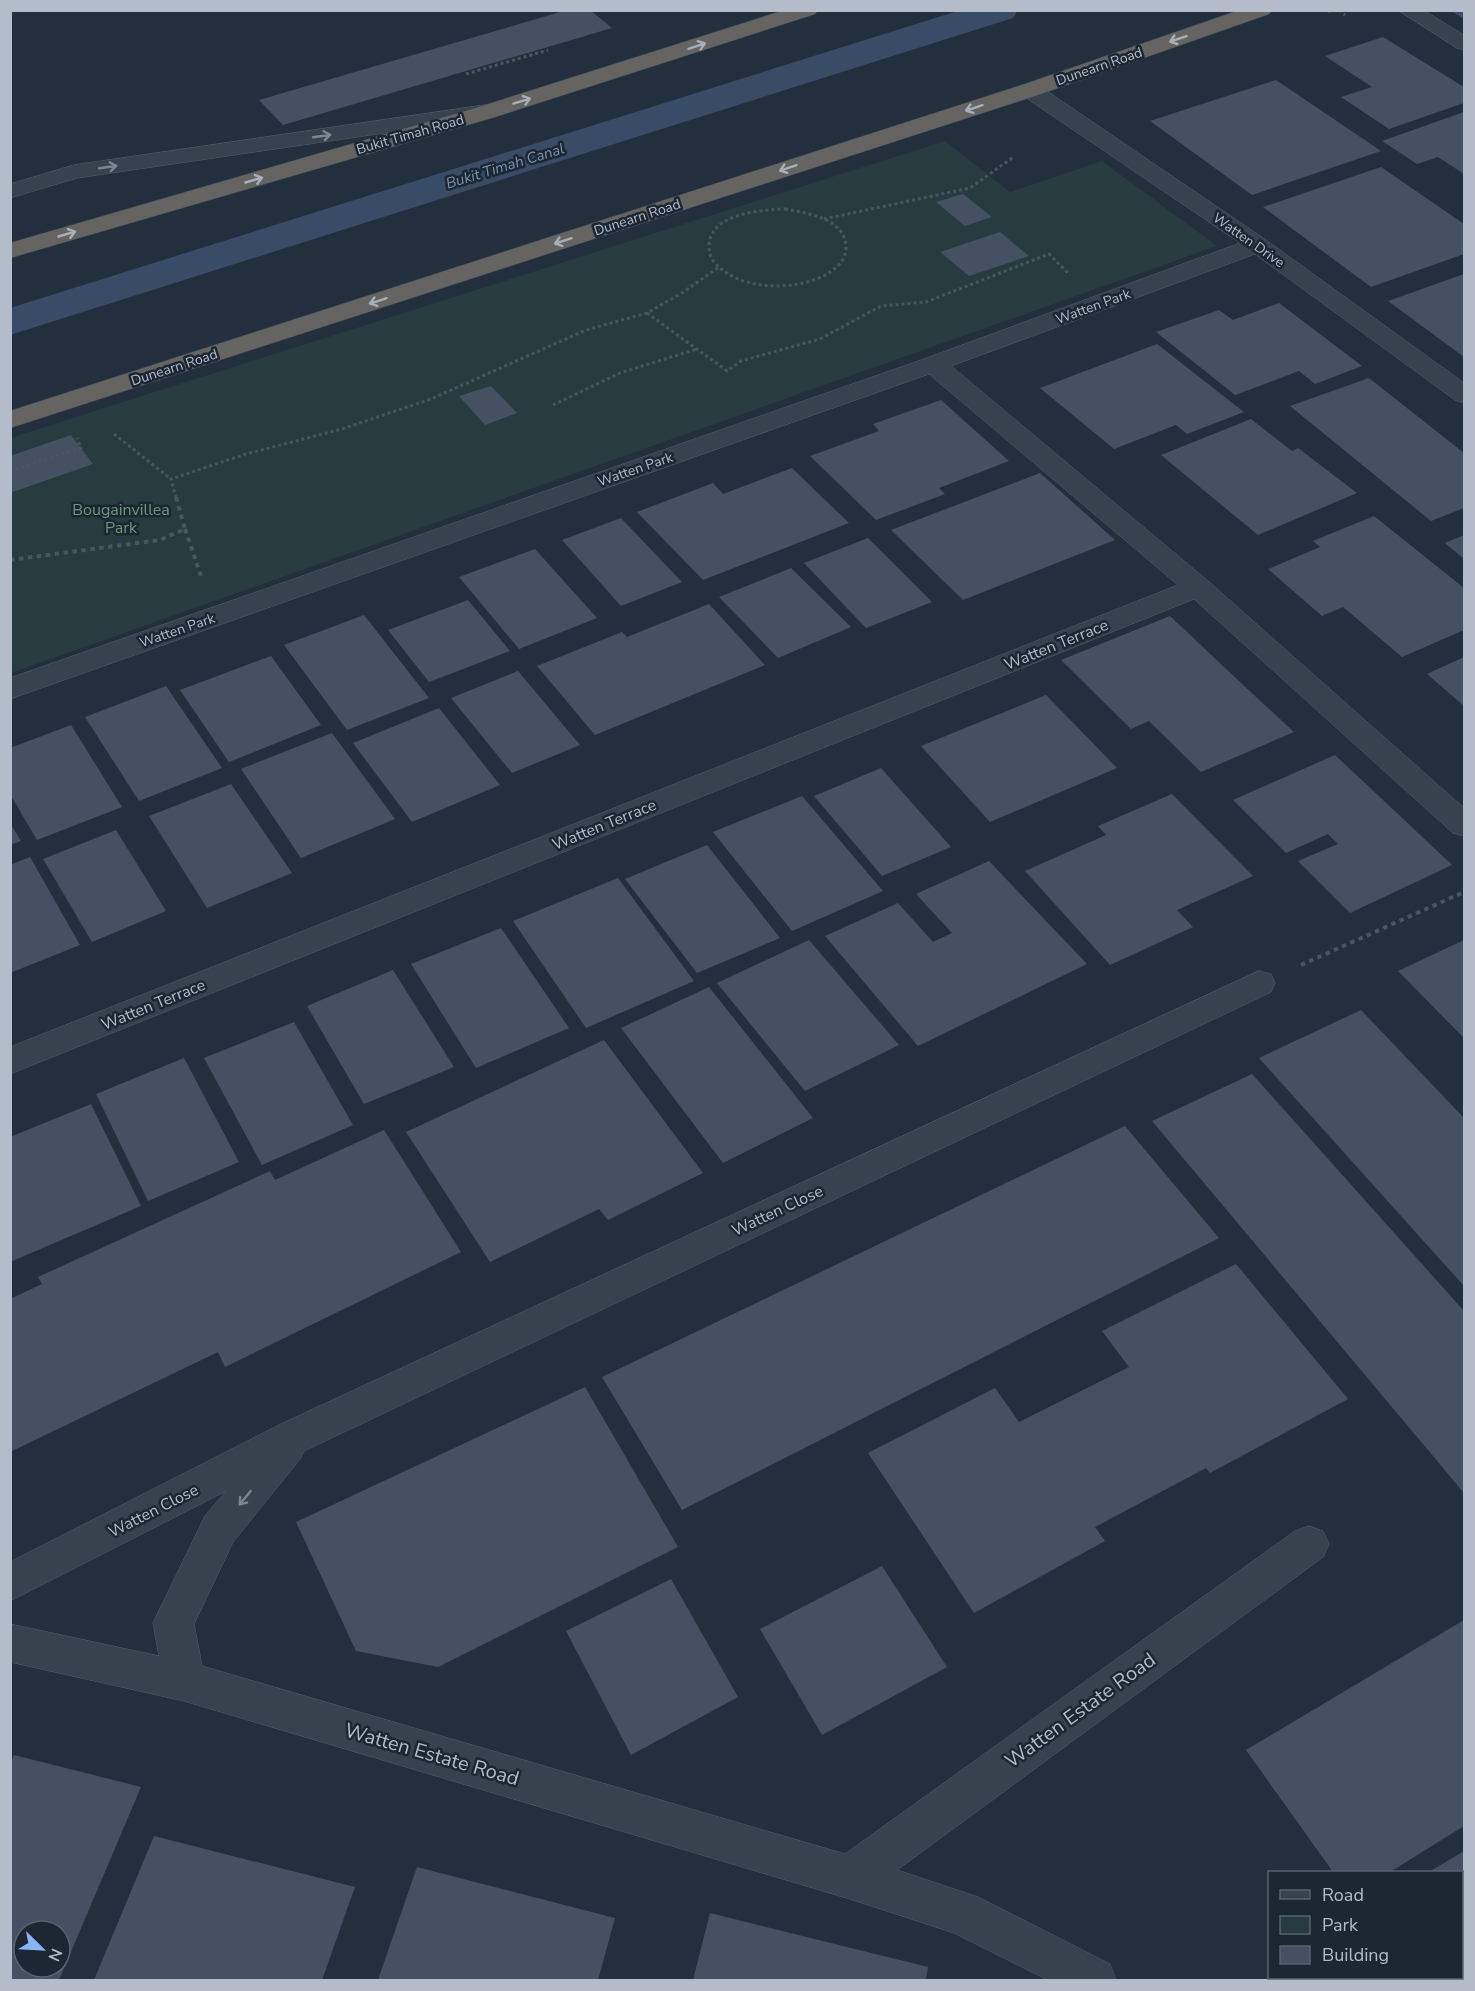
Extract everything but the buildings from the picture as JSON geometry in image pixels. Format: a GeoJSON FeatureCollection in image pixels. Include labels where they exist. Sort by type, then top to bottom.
{"type":"FeatureCollection","features":[{"type":"Feature","properties":{"kind":"highway","name":"Bukit Timah Road"},"geometry":{"type":"LineString","coordinates":[[10,251],[487,112],[808,10]]}},
{"type":"Feature","properties":{"kind":"highway","name":"Dunearn Road"},"geometry":{"type":"LineString","coordinates":[[10,420],[1030,90],[1262,10]]}},
{"type":"Feature","properties":{"kind":"street"},"geometry":{"type":"LineString","coordinates":[[1408,10],[1464,44]]}},
{"type":"Feature","properties":{"kind":"street","name":"Watten Drive"},"geometry":{"type":"LineString","coordinates":[[1030,90],[1258,245],[1464,395]]}},
{"type":"Feature","properties":{"kind":"street"},"geometry":{"type":"LineString","coordinates":[[10,191],[74,172],[487,112]]}},
{"type":"Feature","properties":{"kind":"street","name":"Watten Park"},"geometry":{"type":"LineString","coordinates":[[10,689],[933,364],[1258,245]]}},
{"type":"Feature","properties":{"kind":"street"},"geometry":{"type":"LineString","coordinates":[[933,364],[1198,587],[1464,825]]}},
{"type":"Feature","properties":{"kind":"street","name":"Watten Terrace"},"geometry":{"type":"LineString","coordinates":[[10,1061],[1198,587]]}},
{"type":"Feature","properties":{"kind":"street","name":"Watten Close"},"geometry":{"type":"LineString","coordinates":[[10,1583],[295,1436],[1259,983]]}},
{"type":"Feature","properties":{"kind":"street","name":"Watten Close"},"geometry":{"type":"LineString","coordinates":[[184,1681],[173,1623],[219,1529],[295,1436]]}},
{"type":"Feature","properties":{"kind":"street","name":"Watten Estate Road"},"geometry":{"type":"LineString","coordinates":[[850,1877],[1309,1544]]}},
{"type":"Feature","properties":{"kind":"street","name":"Watten Estate Road"},"geometry":{"type":"LineString","coordinates":[[10,1643],[184,1681],[850,1877],[962,1913],[1094,1980]]}},
{"type":"Feature","properties":{"kind":"path"},"geometry":{"type":"LineString","coordinates":[[1339,10],[1346,15],[1357,10]]}},
{"type":"Feature","properties":{"kind":"path"},"geometry":{"type":"LineString","coordinates":[[1328,11],[1357,10]]}},
{"type":"Feature","properties":{"kind":"path"},"geometry":{"type":"LineString","coordinates":[[824,219],[970,188],[1012,158]]}},
{"type":"Feature","properties":{"kind":"path"},"geometry":{"type":"LineString","coordinates":[[785,209],[806,213],[824,219],[839,229],[846,241],[846,254],[838,266],[822,276],[803,282],[778,285],[755,283],[734,277],[719,267],[709,256],[708,244],[713,232],[725,222],[742,214],[785,209]]}},
{"type":"Feature","properties":{"kind":"path"},"geometry":{"type":"LineString","coordinates":[[647,313],[727,371],[741,361],[820,339],[881,306],[926,302],[1049,254],[1072,278]]}},
{"type":"Feature","properties":{"kind":"path"},"geometry":{"type":"LineString","coordinates":[[171,479],[246,454],[342,429],[431,399],[586,330],[647,313],[682,293],[719,267]]}},
{"type":"Feature","properties":{"kind":"path"},"geometry":{"type":"LineString","coordinates":[[553,405],[620,373],[698,349]]}},
{"type":"Feature","properties":{"kind":"path"},"geometry":{"type":"LineString","coordinates":[[114,434],[171,479],[184,529],[215,617]]}},
{"type":"Feature","properties":{"kind":"path"},"geometry":{"type":"LineString","coordinates":[[10,471],[81,448]]}},
{"type":"Feature","properties":{"kind":"path"},"geometry":{"type":"LineString","coordinates":[[10,560],[160,540],[184,529]]}},
{"type":"Feature","properties":{"kind":"path"},"geometry":{"type":"LineString","coordinates":[[1259,983],[1464,892]]}},
{"type":"Feature","properties":{"kind":"green space","name":"Bougainvillea Park"},"geometry":{"type":"Polygon","coordinates":[[[945,141],[1010,192],[1102,161],[1217,246],[11,673],[10,438],[945,141]]]}},
{"type":"Feature","properties":{"kind":"waterway","name":"Bukit Timah Canal"},"geometry":{"type":"LineString","coordinates":[[10,322],[1000,10]]}},
{"type":"Feature","properties":{"kind":"waterway"},"geometry":{"type":"LineString","coordinates":[[1455,10],[1464,16]]}}]}
